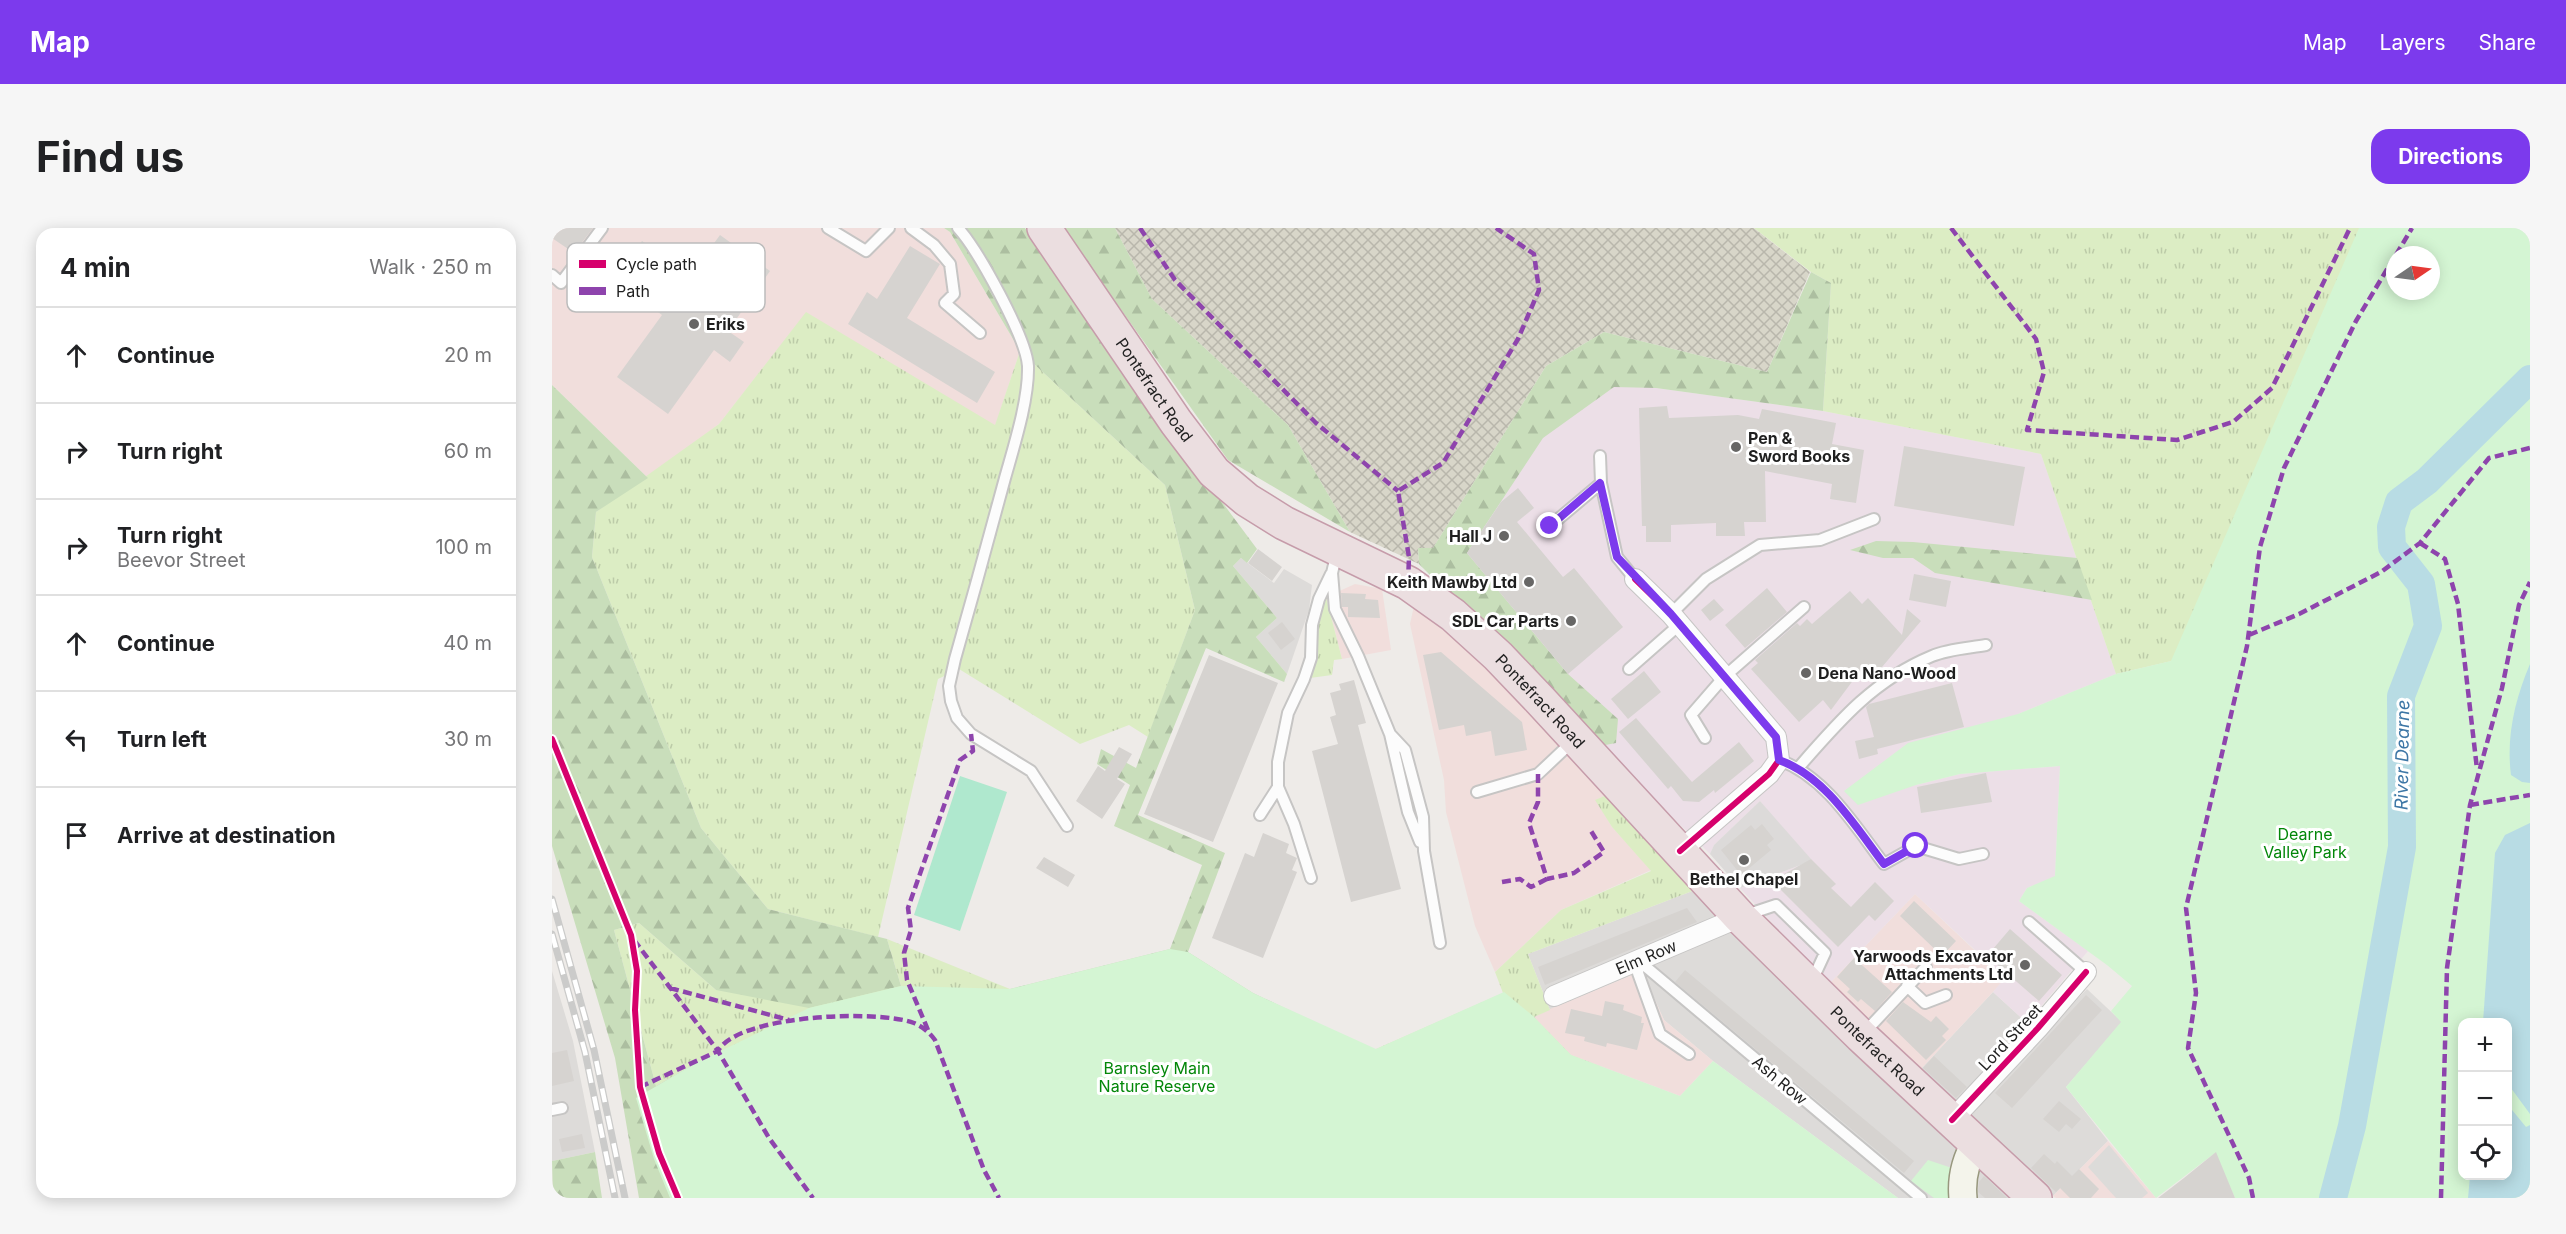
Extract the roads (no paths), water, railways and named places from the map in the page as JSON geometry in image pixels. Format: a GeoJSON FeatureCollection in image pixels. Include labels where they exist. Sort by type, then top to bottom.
{"type":"FeatureCollection","features":[{"type":"Feature","properties":{"kind":"highway","name":"Pontefract Road"},"geometry":{"type":"LineString","coordinates":[[1044,228],[1176,422],[1214,472],[1247,500],[1284,523],[1335,561],[1408,583],[1453,615],[1498,656],[1740,917],[1862,1036],[2035,1198]]}},
{"type":"Feature","properties":{"kind":"street"},"geometry":{"type":"LineString","coordinates":[[1635,579],[1675,620],[1776,737],[1779,760],[1769,774],[1680,851]]}},
{"type":"Feature","properties":{"kind":"street","name":"Elm Row"},"geometry":{"type":"LineString","coordinates":[[1554,996],[1740,917]]}},
{"type":"Feature","properties":{"kind":"street","name":"Lord Street"},"geometry":{"type":"LineString","coordinates":[[1952,1120],[2038,1028],[2086,972]]}},
{"type":"Feature","properties":{"kind":"street"},"geometry":{"type":"LineString","coordinates":[[1963,1198],[1964,1170],[1968,1156],[1976,1142]]}},
{"type":"Feature","properties":{"kind":"lane"},"geometry":{"type":"LineString","coordinates":[[592,243],[603,228]]}},
{"type":"Feature","properties":{"kind":"lane"},"geometry":{"type":"LineString","coordinates":[[828,228],[866,251],[889,228]]}},
{"type":"Feature","properties":{"kind":"lane"},"geometry":{"type":"LineString","coordinates":[[911,228],[934,245],[950,264],[954,294],[945,303],[980,333]]}},
{"type":"Feature","properties":{"kind":"lane"},"geometry":{"type":"LineString","coordinates":[[958,228],[969,242],[1013,320],[1024,348],[1028,367],[1019,427],[953,668],[949,686],[951,700],[957,718],[971,734],[1031,771],[1067,826]]}},
{"type":"Feature","properties":{"kind":"lane"},"geometry":{"type":"LineString","coordinates":[[552,274],[561,283],[567,275]]}},
{"type":"Feature","properties":{"kind":"lane"},"geometry":{"type":"LineString","coordinates":[[1600,456],[1600,483],[1617,557],[1635,579]]}},
{"type":"Feature","properties":{"kind":"lane"},"geometry":{"type":"LineString","coordinates":[[1550,526],[1600,483]]}},
{"type":"Feature","properties":{"kind":"lane"},"geometry":{"type":"LineString","coordinates":[[1629,669],[1675,620],[1706,579],[1760,545],[1820,540],[1874,519]]}},
{"type":"Feature","properties":{"kind":"lane"},"geometry":{"type":"LineString","coordinates":[[1335,561],[1335,609],[1358,656],[1390,734],[1406,750],[1423,816],[1424,851],[1440,943]]}},
{"type":"Feature","properties":{"kind":"lane"},"geometry":{"type":"LineString","coordinates":[[1311,878],[1294,824],[1278,788],[1278,762],[1288,713],[1311,658],[1312,624],[1319,599],[1335,561]]}},
{"type":"Feature","properties":{"kind":"lane"},"geometry":{"type":"LineString","coordinates":[[1705,738],[1691,715],[1724,677],[1804,607]]}},
{"type":"Feature","properties":{"kind":"lane"},"geometry":{"type":"LineString","coordinates":[[1799,767],[1858,702],[1898,674],[1934,655],[1986,645]]}},
{"type":"Feature","properties":{"kind":"lane"},"geometry":{"type":"LineString","coordinates":[[1477,792],[1538,774],[1575,739]]}},
{"type":"Feature","properties":{"kind":"lane"},"geometry":{"type":"LineString","coordinates":[[1779,760],[1799,767],[1840,806],[1884,864],[1916,846],[1959,859],[1983,854]]}},
{"type":"Feature","properties":{"kind":"lane"},"geometry":{"type":"LineString","coordinates":[[1260,815],[1278,788]]}},
{"type":"Feature","properties":{"kind":"lane"},"geometry":{"type":"LineString","coordinates":[[2029,922],[2086,972]]}},
{"type":"Feature","properties":{"kind":"lane"},"geometry":{"type":"LineString","coordinates":[[1639,961],[1638,973],[1660,1034],[1689,1054]]}},
{"type":"Feature","properties":{"kind":"lane","name":"Ash Row"},"geometry":{"type":"LineString","coordinates":[[1639,961],[1921,1198]]}},
{"type":"Feature","properties":{"kind":"lane"},"geometry":{"type":"LineString","coordinates":[[1862,1036],[1926,967]]}},
{"type":"Feature","properties":{"kind":"lane"},"geometry":{"type":"LineString","coordinates":[[1907,986],[1925,1003],[1946,995]]}},
{"type":"Feature","properties":{"kind":"water"},"geometry":{"type":"Polygon","coordinates":[[[2530,664],[2530,783],[2522,782],[2511,775],[2510,747],[2516,704],[2530,664]]]}},
{"type":"Feature","properties":{"kind":"water"},"geometry":{"type":"Polygon","coordinates":[[[2530,823],[2530,1114],[2512,1089],[2512,1018],[2483,1018],[2495,853],[2505,835],[2530,823]]]}},
{"type":"Feature","properties":{"kind":"water"},"geometry":{"type":"Polygon","coordinates":[[[2512,1110],[2526,1127],[2530,1125],[2530,1198],[2468,1198],[2470,1180],[2512,1180],[2512,1110]]]}},
{"type":"Feature","properties":{"kind":"waterway","name":"River Dearne"},"geometry":{"type":"LineString","coordinates":[[2333,1198],[2352,1126],[2402,847],[2401,696],[2428,626],[2421,584],[2392,547],[2391,527],[2399,502],[2427,481],[2530,379]]}},
{"type":"Feature","properties":{"kind":"railway"},"geometry":{"type":"LineString","coordinates":[[552,899],[594,1050],[625,1198]]}},
{"type":"Feature","properties":{"kind":"railway"},"geometry":{"type":"LineString","coordinates":[[552,934],[585,1052],[615,1198]]}},
{"type":"Feature","properties":{"kind":"place","name":"Eriks"},"geometry":{"type":"Point","coordinates":[694,324]}},
{"type":"Feature","properties":{"kind":"place","name":"Pen & Sword Books"},"geometry":{"type":"Point","coordinates":[1736,447]}},
{"type":"Feature","properties":{"kind":"place","name":"Hall J"},"geometry":{"type":"Point","coordinates":[1504,536]}},
{"type":"Feature","properties":{"kind":"place","name":"Keith Mawby Ltd"},"geometry":{"type":"Point","coordinates":[1529,582]}},
{"type":"Feature","properties":{"kind":"place","name":"SDL Car Parts"},"geometry":{"type":"Point","coordinates":[1571,621]}},
{"type":"Feature","properties":{"kind":"place","name":"Dena Nano-Wood"},"geometry":{"type":"Point","coordinates":[1806,673]}},
{"type":"Feature","properties":{"kind":"place","name":"Bethel Chapel"},"geometry":{"type":"Point","coordinates":[1744,860]}},
{"type":"Feature","properties":{"kind":"place","name":"Yarwoods Excavator Attachments Ltd"},"geometry":{"type":"Point","coordinates":[2025,965]}},
{"type":"Feature","properties":{"kind":"park label","name":"Dearne Valley Park"},"geometry":{"type":"Point","coordinates":[2305,843]}},
{"type":"Feature","properties":{"kind":"park label","name":"Barnsley Main Nature Reserve"},"geometry":{"type":"Point","coordinates":[1157,1077]}}]}
